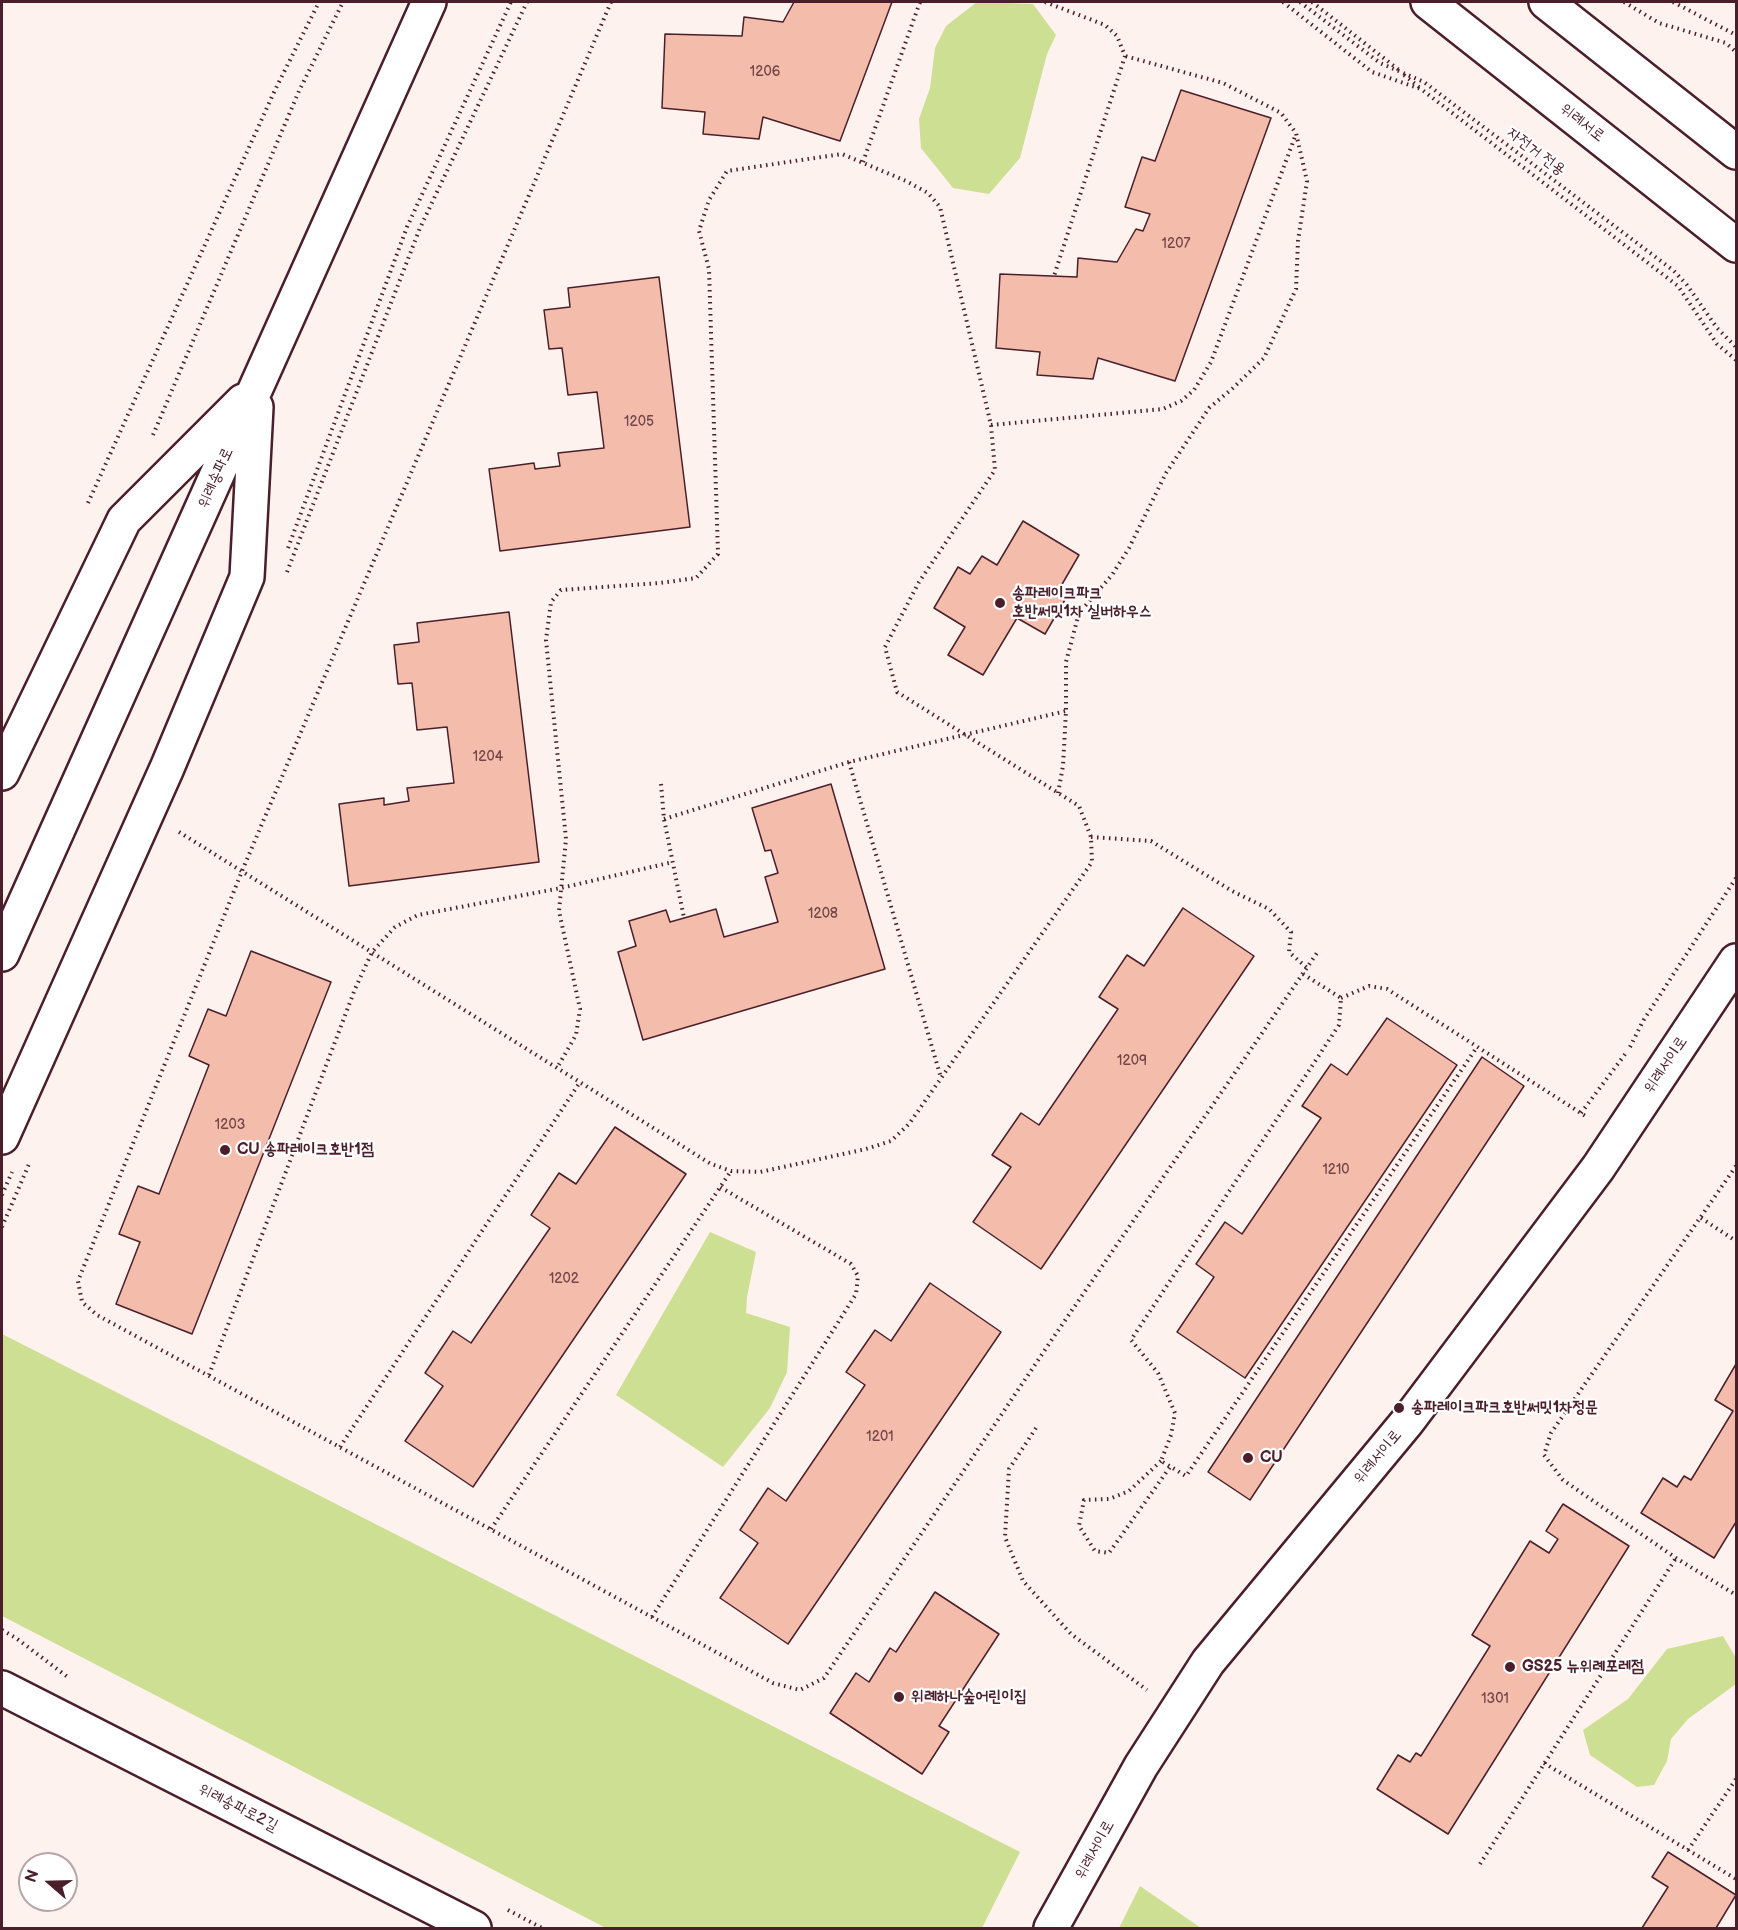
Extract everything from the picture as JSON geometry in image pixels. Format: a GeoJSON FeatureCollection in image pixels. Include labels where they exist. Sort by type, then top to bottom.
{"type":"FeatureCollection","features":[{"type":"Feature","properties":{"kind":"main road","name":"위례송파로"},"geometry":{"type":"LineString","coordinates":[[2,954],[429,2]]}},
{"type":"Feature","properties":{"kind":"main road","name":"위례서로"},"geometry":{"type":"LineString","coordinates":[[1428,2],[1737,245]]}},
{"type":"Feature","properties":{"kind":"main road"},"geometry":{"type":"LineString","coordinates":[[1546,2],[1737,152]]}},
{"type":"Feature","properties":{"kind":"main road"},"geometry":{"type":"LineString","coordinates":[[2,772],[124,520],[257,387]]}},
{"type":"Feature","properties":{"kind":"main road"},"geometry":{"type":"LineString","coordinates":[[2,1137],[167,768],[247,576],[257,387]]}},
{"type":"Feature","properties":{"kind":"main road","name":"위례서이로"},"geometry":{"type":"LineString","coordinates":[[1052,1929],[1141,1766],[1208,1662],[1407,1422],[1598,1168],[1737,961]]}},
{"type":"Feature","properties":{"kind":"main road","name":"위례송파로2길"},"geometry":{"type":"LineString","coordinates":[[2,1688],[474,1929]]}},
{"type":"Feature","properties":{"kind":"path"},"geometry":{"type":"LineString","coordinates":[[85,509],[276,90],[319,2]]}},
{"type":"Feature","properties":{"kind":"path"},"geometry":{"type":"LineString","coordinates":[[152,438],[299,91],[343,2]]}},
{"type":"Feature","properties":{"kind":"path"},"geometry":{"type":"LineString","coordinates":[[611,2],[242,871],[78,1281],[82,1302],[97,1315],[773,1683],[800,1689],[824,1678],[1055,1335],[1317,954]]}},
{"type":"Feature","properties":{"kind":"path"},"geometry":{"type":"LineString","coordinates":[[863,162],[920,2]]}},
{"type":"Feature","properties":{"kind":"path"},"geometry":{"type":"LineString","coordinates":[[1045,2],[1105,25],[1117,36],[1125,56],[1054,276]]}},
{"type":"Feature","properties":{"kind":"path"},"geometry":{"type":"LineString","coordinates":[[1283,2],[1372,72],[1421,89]]}},
{"type":"Feature","properties":{"kind":"path","name":"자전거 전용"},"geometry":{"type":"LineString","coordinates":[[1300,2],[1380,63],[1424,82],[1674,271],[1718,328],[1737,347]]}},
{"type":"Feature","properties":{"kind":"path"},"geometry":{"type":"LineString","coordinates":[[1312,2],[1421,89],[1678,286],[1717,344],[1737,360]]}},
{"type":"Feature","properties":{"kind":"path"},"geometry":{"type":"LineString","coordinates":[[1624,2],[1659,23],[1726,44],[1737,51]]}},
{"type":"Feature","properties":{"kind":"path"},"geometry":{"type":"LineString","coordinates":[[1673,2],[1737,35]]}},
{"type":"Feature","properties":{"kind":"path"},"geometry":{"type":"LineString","coordinates":[[1058,793],[1063,766],[1066,662],[1079,613],[1112,575],[1129,548],[1166,474],[1209,408],[1264,358],[1296,289],[1298,241],[1307,181],[1296,133],[1281,113],[1222,83],[1125,56]]}},
{"type":"Feature","properties":{"kind":"path"},"geometry":{"type":"LineString","coordinates":[[991,425],[1163,409],[1188,396],[1211,362],[1296,133]]}},
{"type":"Feature","properties":{"kind":"path"},"geometry":{"type":"LineString","coordinates":[[177,830],[242,871],[372,952],[557,1068],[711,1164],[731,1171],[760,1172],[866,1149],[891,1141],[909,1124],[1092,862],[1091,837],[1078,806],[897,692],[885,646],[919,582],[995,470],[991,425],[940,207],[928,193],[906,181],[842,154],[728,171],[709,200],[699,231],[709,269],[718,554],[696,578],[561,590],[551,602],[546,640],[566,838],[559,911],[580,1009],[576,1035],[557,1068]]}},
{"type":"Feature","properties":{"kind":"path"},"geometry":{"type":"LineString","coordinates":[[664,819],[849,762],[1066,711]]}},
{"type":"Feature","properties":{"kind":"path"},"geometry":{"type":"LineString","coordinates":[[849,762],[941,1078]]}},
{"type":"Feature","properties":{"kind":"path"},"geometry":{"type":"LineString","coordinates":[[660,784],[664,819],[684,918]]}},
{"type":"Feature","properties":{"kind":"path"},"geometry":{"type":"LineString","coordinates":[[1091,837],[1151,841],[1232,891],[1269,909],[1291,932],[1289,952],[1307,968]]}},
{"type":"Feature","properties":{"kind":"path"},"geometry":{"type":"LineString","coordinates":[[209,1376],[355,989],[372,952],[395,927],[418,915],[561,888],[673,862]]}},
{"type":"Feature","properties":{"kind":"path"},"geometry":{"type":"LineString","coordinates":[[1581,1113],[1630,1048],[1643,1021],[1737,878]]}},
{"type":"Feature","properties":{"kind":"path"},"geometry":{"type":"LineString","coordinates":[[1303,975],[1341,998]]}},
{"type":"Feature","properties":{"kind":"path"},"geometry":{"type":"LineString","coordinates":[[1341,998],[1369,986],[1387,989],[1618,1137]]}},
{"type":"Feature","properties":{"kind":"path"},"geometry":{"type":"LineString","coordinates":[[1170,1467],[1109,1553],[1095,1551],[1078,1526],[1084,1500],[1109,1499],[1130,1491],[1161,1461],[1171,1435],[1175,1413],[1158,1373],[1131,1340],[1339,1025],[1341,998]]}},
{"type":"Feature","properties":{"kind":"path"},"geometry":{"type":"LineString","coordinates":[[1161,1461],[1186,1476],[1477,1047]]}},
{"type":"Feature","properties":{"kind":"path"},"geometry":{"type":"LineString","coordinates":[[340,1447],[580,1082]]}},
{"type":"Feature","properties":{"kind":"path"},"geometry":{"type":"LineString","coordinates":[[1736,1593],[1676,1558],[1563,1480],[1544,1455],[1551,1433],[1737,1166]]}},
{"type":"Feature","properties":{"kind":"path"},"geometry":{"type":"LineString","coordinates":[[491,1529],[731,1171]]}},
{"type":"Feature","properties":{"kind":"path"},"geometry":{"type":"LineString","coordinates":[[652,1617],[856,1294],[858,1276],[851,1264],[720,1187]]}},
{"type":"Feature","properties":{"kind":"path"},"geometry":{"type":"LineString","coordinates":[[1701,1218],[1737,1240]]}},
{"type":"Feature","properties":{"kind":"path"},"geometry":{"type":"LineString","coordinates":[[1036,1428],[1009,1469],[1005,1537],[1023,1581],[1071,1634],[1176,1712]]}},
{"type":"Feature","properties":{"kind":"path"},"geometry":{"type":"LineString","coordinates":[[1480,1864],[1676,1558]]}},
{"type":"Feature","properties":{"kind":"path"},"geometry":{"type":"LineString","coordinates":[[1544,1763],[1737,1879]]}},
{"type":"Feature","properties":{"kind":"path"},"geometry":{"type":"LineString","coordinates":[[1688,1850],[1737,1779]]}},
{"type":"Feature","properties":{"kind":"green space"},"geometry":{"type":"Polygon","coordinates":[[[977,2],[1033,4],[1056,35],[1047,54],[1020,158],[989,194],[953,188],[921,148],[919,119],[930,88],[935,48],[946,26],[977,2]]]}},
{"type":"Feature","properties":{"kind":"green space"},"geometry":{"type":"Polygon","coordinates":[[[710,1232],[756,1252],[746,1313],[790,1327],[787,1372],[770,1408],[723,1467],[616,1395],[710,1232]]]}},
{"type":"Feature","properties":{"kind":"green space"},"geometry":{"type":"Polygon","coordinates":[[[2,1334],[1020,1852],[982,1928],[606,1928],[2,1616],[2,1334]]]}},
{"type":"Feature","properties":{"kind":"green space"},"geometry":{"type":"Polygon","coordinates":[[[1723,1636],[1736,1658],[1736,1684],[1688,1719],[1671,1739],[1667,1761],[1654,1785],[1637,1787],[1590,1755],[1583,1730],[1628,1699],[1667,1649],[1723,1636]]]}},
{"type":"Feature","properties":{"kind":"green space"},"geometry":{"type":"Polygon","coordinates":[[[1140,1886],[1201,1928],[1119,1928],[1140,1886]]]}},
{"type":"Feature","properties":{"kind":"building"},"geometry":{"type":"Polygon","coordinates":[[[794,2],[892,2],[840,141],[763,117],[759,139],[703,134],[705,112],[662,108],[665,34],[742,36],[744,17],[783,22],[794,2]]]}},
{"type":"Feature","properties":{"kind":"building"},"geometry":{"type":"Polygon","coordinates":[[[1181,90],[1271,118],[1175,381],[1098,358],[1093,379],[1037,375],[1040,352],[996,348],[1000,274],[1077,277],[1078,258],[1117,262],[1136,229],[1143,231],[1150,214],[1125,207],[1142,157],[1155,161],[1181,90]]]}},
{"type":"Feature","properties":{"kind":"building"},"geometry":{"type":"Polygon","coordinates":[[[659,277],[690,527],[500,551],[489,469],[534,463],[535,469],[560,466],[558,453],[604,448],[597,392],[568,395],[562,348],[549,349],[544,310],[570,307],[568,288],[659,277]]]}},
{"type":"Feature","properties":{"kind":"building","name":"송파레이크파크 호반써밋1차 실버하우스"},"geometry":{"type":"Polygon","coordinates":[[[1023,521],[1079,555],[1057,593],[1066,598],[1045,634],[1017,618],[983,675],[948,655],[965,627],[934,608],[958,567],[970,574],[982,556],[997,565],[1023,521]]]}},
{"type":"Feature","properties":{"kind":"building"},"geometry":{"type":"Polygon","coordinates":[[[509,612],[539,862],[349,886],[339,804],[384,798],[384,805],[409,801],[407,788],[454,783],[447,727],[417,730],[412,683],[398,684],[394,645],[419,642],[417,623],[509,612]]]}},
{"type":"Feature","properties":{"kind":"building"},"geometry":{"type":"Polygon","coordinates":[[[831,784],[885,969],[643,1040],[618,952],[636,946],[629,921],[666,910],[670,922],[716,909],[724,937],[778,922],[765,877],[778,873],[771,850],[765,851],[752,808],[831,784]]]}},
{"type":"Feature","properties":{"kind":"building"},"geometry":{"type":"Polygon","coordinates":[[[1183,908],[1254,956],[1041,1269],[973,1222],[1011,1167],[992,1155],[1021,1113],[1039,1125],[1118,1009],[1099,997],[1127,955],[1144,966],[1183,908]]]}},
{"type":"Feature","properties":{"kind":"building"},"geometry":{"type":"Polygon","coordinates":[[[251,951],[331,982],[192,1334],[116,1304],[140,1242],[119,1234],[138,1186],[159,1194],[209,1065],[189,1056],[208,1009],[226,1016],[251,951]]]}},
{"type":"Feature","properties":{"kind":"building"},"geometry":{"type":"Polygon","coordinates":[[[1387,1018],[1457,1065],[1245,1378],[1177,1332],[1214,1277],[1196,1264],[1225,1222],[1242,1234],[1321,1118],[1302,1106],[1331,1064],[1347,1075],[1387,1018]]]}},
{"type":"Feature","properties":{"kind":"building"},"geometry":{"type":"Polygon","coordinates":[[[1482,1057],[1524,1086],[1250,1500],[1208,1472],[1482,1057]]]}},
{"type":"Feature","properties":{"kind":"building"},"geometry":{"type":"Polygon","coordinates":[[[615,1127],[686,1174],[473,1487],[405,1441],[443,1386],[425,1373],[453,1331],[471,1343],[550,1228],[531,1215],[559,1173],[576,1184],[615,1127]]]}},
{"type":"Feature","properties":{"kind":"building"},"geometry":{"type":"Polygon","coordinates":[[[930,1283],[1001,1332],[788,1644],[720,1598],[758,1543],[740,1530],[768,1488],[786,1501],[865,1385],[846,1372],[875,1330],[891,1341],[930,1283]]]}},
{"type":"Feature","properties":{"kind":"building"},"geometry":{"type":"Polygon","coordinates":[[[1736,1364],[1736,1522],[1714,1558],[1641,1513],[1663,1478],[1677,1487],[1684,1476],[1691,1480],[1733,1411],[1715,1400],[1736,1364]]]}},
{"type":"Feature","properties":{"kind":"building"},"geometry":{"type":"Polygon","coordinates":[[[1563,1504],[1629,1546],[1448,1834],[1377,1789],[1398,1755],[1410,1762],[1416,1753],[1421,1756],[1490,1646],[1472,1635],[1530,1541],[1549,1553],[1558,1539],[1546,1531],[1563,1504]]]}},
{"type":"Feature","properties":{"kind":"building","name":"위례하나숲어린이집"},"geometry":{"type":"Polygon","coordinates":[[[935,1592],[999,1634],[939,1726],[949,1732],[922,1774],[830,1713],[856,1673],[869,1682],[890,1648],[896,1652],[935,1592]]]}},
{"type":"Feature","properties":{"kind":"building"},"geometry":{"type":"Polygon","coordinates":[[[1668,1852],[1736,1895],[1716,1928],[1642,1928],[1668,1887],[1652,1877],[1668,1852]]]}},
{"type":"Feature","properties":{"kind":"place","name":"송파레이크파크 호반써밋1차 실버하우스"},"geometry":{"type":"Point","coordinates":[1000,603]}},
{"type":"Feature","properties":{"kind":"place","name":"CU 송파레이크호반1점"},"geometry":{"type":"Point","coordinates":[225,1150]}},
{"type":"Feature","properties":{"kind":"place","name":"송파레이크파크호반써밋1차정문"},"geometry":{"type":"Point","coordinates":[1399,1408]}},
{"type":"Feature","properties":{"kind":"place","name":"CU"},"geometry":{"type":"Point","coordinates":[1248,1458]}},
{"type":"Feature","properties":{"kind":"place","name":"GS25 뉴위례포레점"},"geometry":{"type":"Point","coordinates":[1510,1667]}},
{"type":"Feature","properties":{"kind":"place","name":"위례하나숲어린이집"},"geometry":{"type":"Point","coordinates":[899,1697]}}]}
